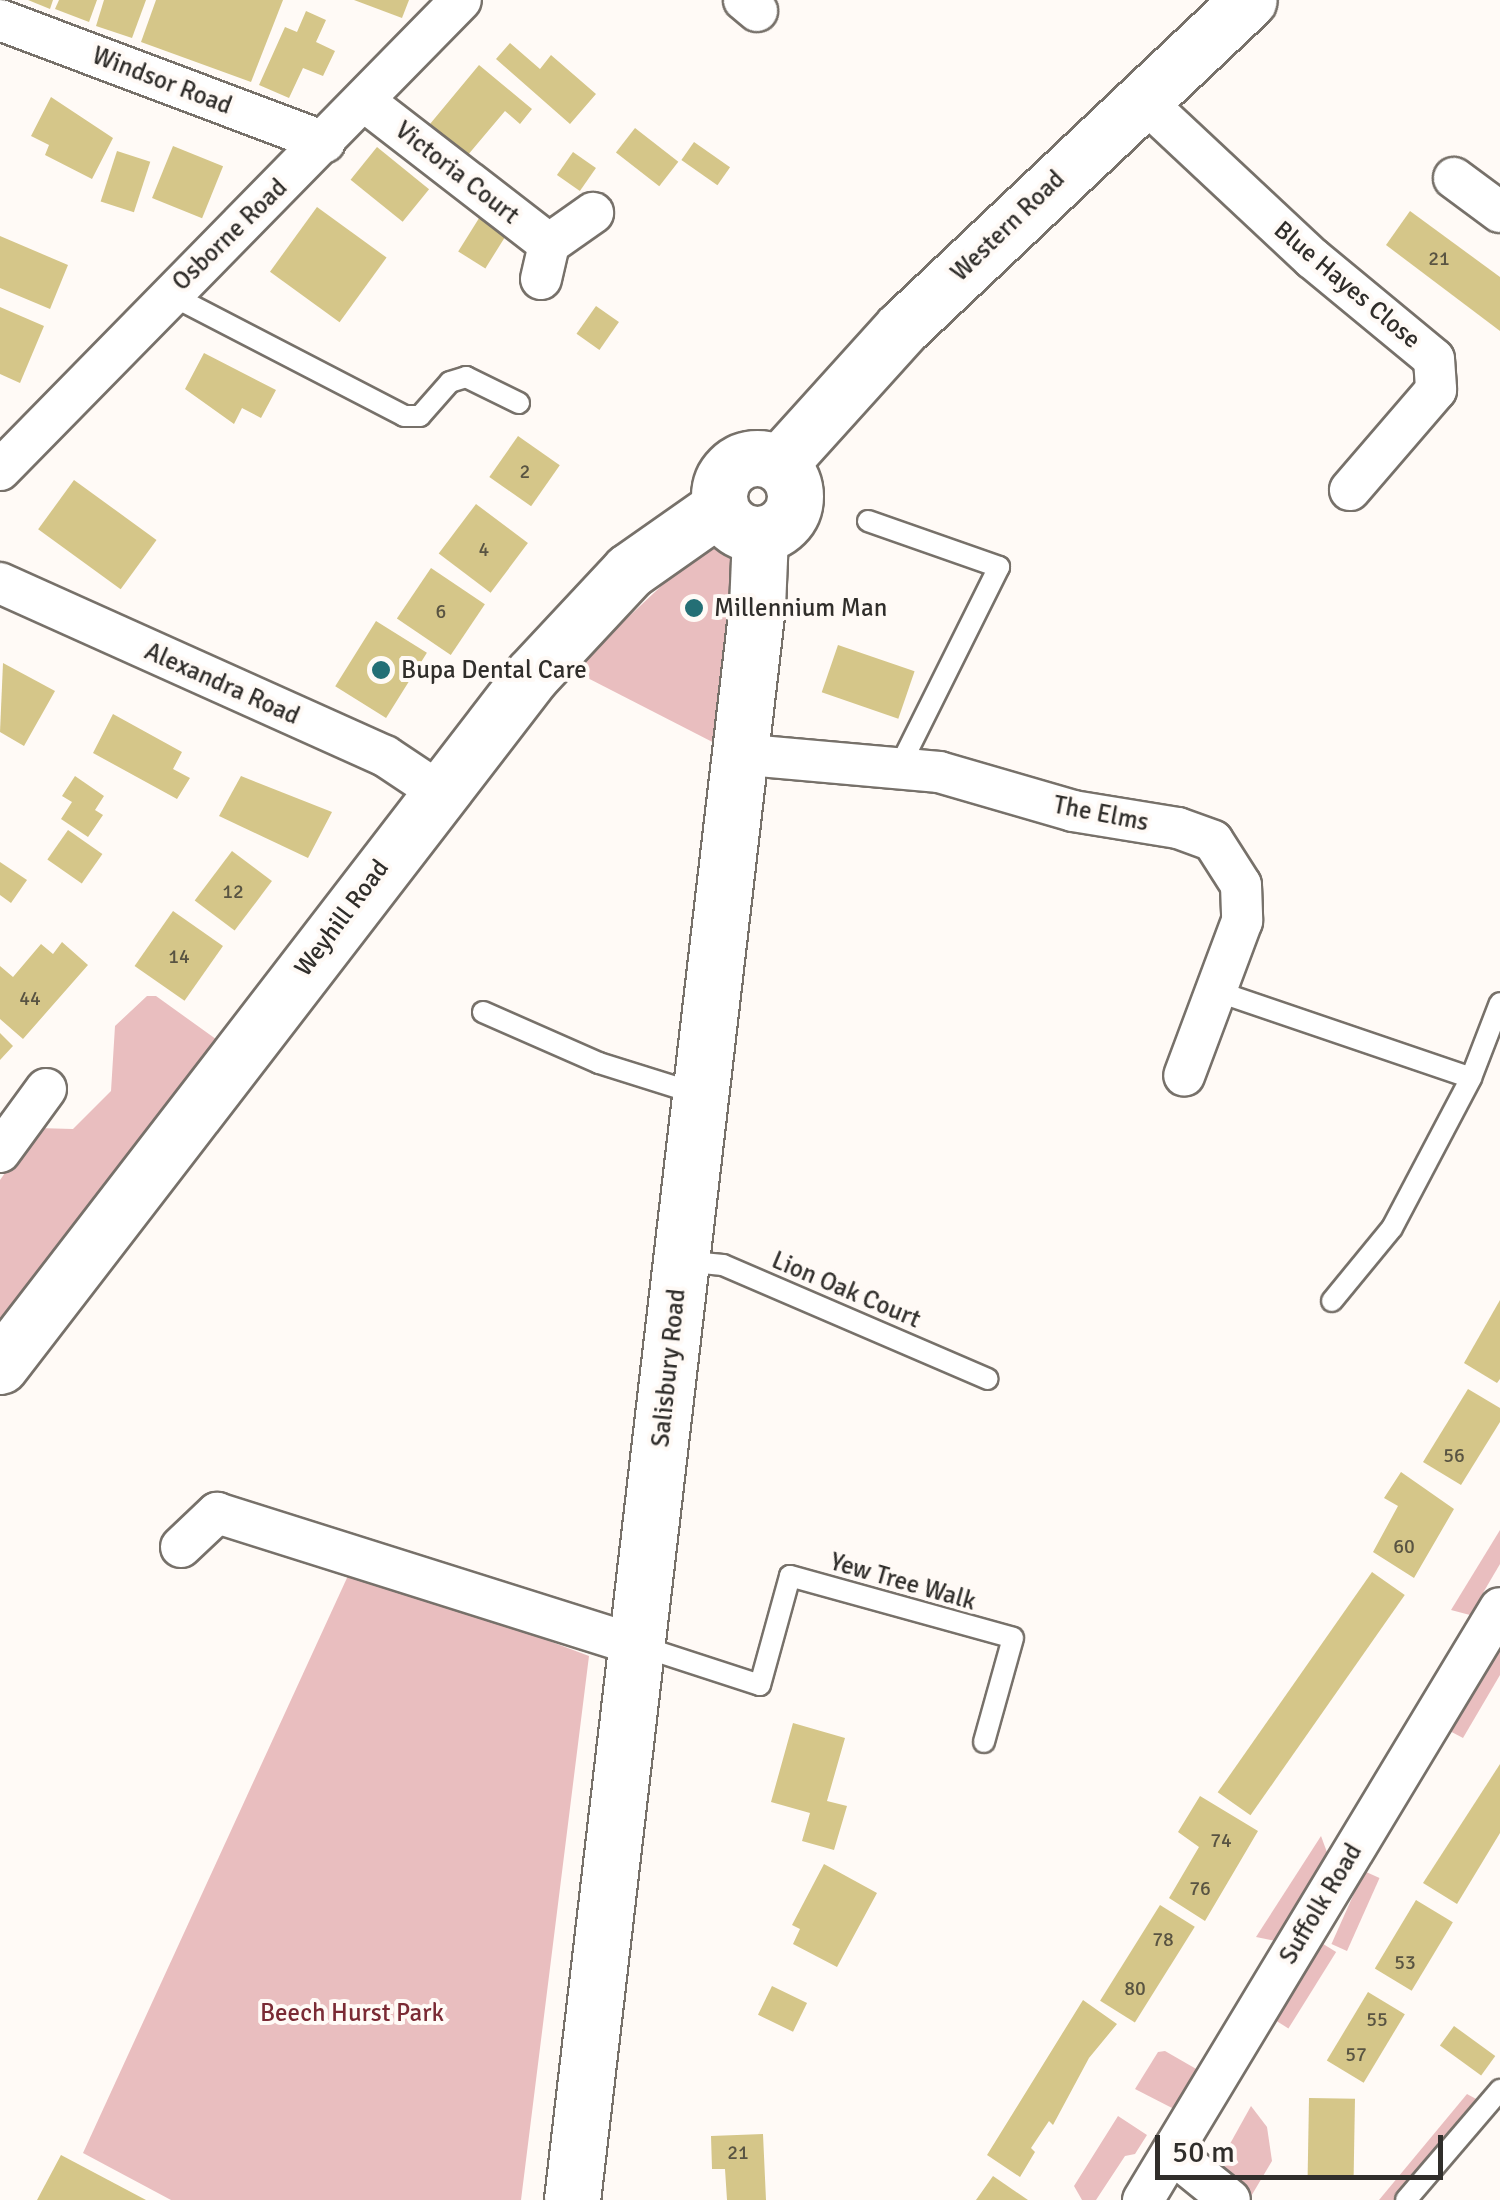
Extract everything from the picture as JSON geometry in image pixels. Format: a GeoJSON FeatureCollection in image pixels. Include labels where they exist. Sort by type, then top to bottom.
{"type":"FeatureCollection","features":[{"type":"Feature","properties":{"kind":"main road","name":"Western Road"},"geometry":{"type":"LineString","coordinates":[[740,521],[730,469],[754,458],[779,464],[874,356],[1249,0]]}},
{"type":"Feature","properties":{"kind":"main road","name":"Salisbury Road"},"geometry":{"type":"LineString","coordinates":[[572,2200],[640,1646],[737,754],[740,521]]}},
{"type":"Feature","properties":{"kind":"main road","name":"Weyhill Road"},"geometry":{"type":"LineString","coordinates":[[0,1366],[439,792],[591,607],[656,547],[740,521]]}},
{"type":"Feature","properties":{"kind":"street","name":"Osborne Road"},"geometry":{"type":"LineString","coordinates":[[0,470],[168,294],[325,142],[461,0]]}},
{"type":"Feature","properties":{"kind":"street","name":"Windsor Road"},"geometry":{"type":"LineString","coordinates":[[0,20],[325,142]]}},
{"type":"Feature","properties":{"kind":"street","name":"Blue Hayes Close"},"geometry":{"type":"LineString","coordinates":[[1142,99],[1312,258],[1434,359],[1436,390],[1350,490]]}},
{"type":"Feature","properties":{"kind":"street","name":"Victoria Court"},"geometry":{"type":"LineString","coordinates":[[364,102],[545,261],[593,213]]}},
{"type":"Feature","properties":{"kind":"street"},"geometry":{"type":"LineString","coordinates":[[1454,178],[1500,212]]}},
{"type":"Feature","properties":{"kind":"street","name":"Alexandra Road"},"geometry":{"type":"LineString","coordinates":[[0,583],[385,756],[439,792]]}},
{"type":"Feature","properties":{"kind":"street","name":"The Elms"},"geometry":{"type":"LineString","coordinates":[[737,754],[968,778],[1073,811],[1178,828],[1213,841],[1234,866],[1243,903],[1219,992],[1184,1076]]}},
{"type":"Feature","properties":{"kind":"street"},"geometry":{"type":"LineString","coordinates":[[0,1152],[46,1089]]}},
{"type":"Feature","properties":{"kind":"street"},"geometry":{"type":"LineString","coordinates":[[181,1547],[217,1513],[640,1646]]}},
{"type":"Feature","properties":{"kind":"street","name":"Suffolk Road"},"geometry":{"type":"LineString","coordinates":[[1143,2200],[1500,1608]]}},
{"type":"Feature","properties":{"kind":"street"},"geometry":{"type":"LineString","coordinates":[[1173,2154],[1230,2200]]}},
{"type":"Feature","properties":{"kind":"lane"},"geometry":{"type":"LineString","coordinates":[[168,294],[404,416],[420,416],[450,382],[466,377],[519,403]]}},
{"type":"Feature","properties":{"kind":"lane"},"geometry":{"type":"LineString","coordinates":[[868,521],[999,567],[899,768]]}},
{"type":"Feature","properties":{"kind":"lane"},"geometry":{"type":"LineString","coordinates":[[1219,992],[1471,1078]]}},
{"type":"Feature","properties":{"kind":"lane"},"geometry":{"type":"LineString","coordinates":[[1332,1301],[1392,1228],[1471,1078],[1500,1002]]}},
{"type":"Feature","properties":{"kind":"lane"},"geometry":{"type":"LineString","coordinates":[[482,1012],[600,1063],[698,1094]]}},
{"type":"Feature","properties":{"kind":"lane","name":"Lion Oak Court"},"geometry":{"type":"LineString","coordinates":[[680,1261],[723,1265],[988,1379]]}},
{"type":"Feature","properties":{"kind":"lane","name":"Yew Tree Walk"},"geometry":{"type":"LineString","coordinates":[[640,1646],[760,1685],[790,1576],[1012,1638],[984,1742]]}},
{"type":"Feature","properties":{"kind":"lane"},"geometry":{"type":"LineString","coordinates":[[1406,2200],[1500,2090]]}},
{"type":"Feature","properties":{"kind":"green space"},"geometry":{"type":"Polygon","coordinates":[[[706,544],[741,545],[730,751],[572,670],[706,544]]]}},
{"type":"Feature","properties":{"kind":"green space"},"geometry":{"type":"Polygon","coordinates":[[[147,996],[156,996],[220,1042],[0,1323],[0,1180],[37,1128],[73,1129],[111,1091],[115,1026],[147,996]]]}},
{"type":"Feature","properties":{"kind":"green space"},"geometry":{"type":"Polygon","coordinates":[[[1500,1530],[1500,1564],[1470,1615],[1451,1610],[1500,1530]]]}},
{"type":"Feature","properties":{"kind":"green space","name":"Beech Hurst Park"},"geometry":{"type":"Polygon","coordinates":[[[352,1567],[589,1656],[521,2200],[171,2200],[83,2153],[352,1567]]]}},
{"type":"Feature","properties":{"kind":"green space"},"geometry":{"type":"Polygon","coordinates":[[[1500,1636],[1500,1675],[1463,1738],[1446,1729],[1500,1636]]]}},
{"type":"Feature","properties":{"kind":"green space"},"geometry":{"type":"Polygon","coordinates":[[[1321,1836],[1328,1855],[1276,1941],[1256,1937],[1321,1836]]]}},
{"type":"Feature","properties":{"kind":"green space"},"geometry":{"type":"Polygon","coordinates":[[[1364,1871],[1380,1878],[1347,1951],[1331,1944],[1364,1871]]]}},
{"type":"Feature","properties":{"kind":"green space"},"geometry":{"type":"Polygon","coordinates":[[[1320,1942],[1336,1952],[1288,2028],[1272,2018],[1320,1942]]]}},
{"type":"Feature","properties":{"kind":"green space"},"geometry":{"type":"Polygon","coordinates":[[[1165,2051],[1198,2070],[1174,2109],[1135,2089],[1158,2052],[1165,2051]]]}},
{"type":"Feature","properties":{"kind":"green space"},"geometry":{"type":"Polygon","coordinates":[[[1467,2094],[1478,2100],[1394,2200],[1379,2200],[1467,2094]]]}},
{"type":"Feature","properties":{"kind":"green space"},"geometry":{"type":"Polygon","coordinates":[[[1251,2106],[1267,2127],[1272,2161],[1250,2198],[1216,2169],[1251,2106]]]}},
{"type":"Feature","properties":{"kind":"green space"},"geometry":{"type":"Polygon","coordinates":[[[1118,2116],[1147,2135],[1135,2154],[1125,2156],[1096,2200],[1082,2200],[1074,2186],[1118,2116]]]}},
{"type":"Feature","properties":{"kind":"building"},"geometry":{"type":"Polygon","coordinates":[[[28,0],[53,0],[50,9],[28,0]]]}},
{"type":"Feature","properties":{"kind":"building"},"geometry":{"type":"Polygon","coordinates":[[[59,0],[97,0],[89,22],[55,9],[59,0]]]}},
{"type":"Feature","properties":{"kind":"building"},"geometry":{"type":"Polygon","coordinates":[[[104,0],[146,0],[132,38],[96,26],[104,0]]]}},
{"type":"Feature","properties":{"kind":"building"},"geometry":{"type":"Polygon","coordinates":[[[156,0],[283,0],[251,82],[141,42],[156,0]]]}},
{"type":"Feature","properties":{"kind":"building"},"geometry":{"type":"Polygon","coordinates":[[[354,0],[409,0],[402,18],[354,0]]]}},
{"type":"Feature","properties":{"kind":"building"},"geometry":{"type":"Polygon","coordinates":[[[306,11],[326,20],[316,42],[335,51],[323,76],[303,68],[289,98],[259,85],[285,27],[297,32],[306,11]]]}},
{"type":"Feature","properties":{"kind":"building"},"geometry":{"type":"Polygon","coordinates":[[[510,43],[540,69],[551,55],[596,94],[570,124],[496,59],[510,43]]]}},
{"type":"Feature","properties":{"kind":"building"},"geometry":{"type":"Polygon","coordinates":[[[479,65],[532,109],[520,124],[505,111],[467,156],[430,124],[479,65]]]}},
{"type":"Feature","properties":{"kind":"building"},"geometry":{"type":"Polygon","coordinates":[[[51,97],[113,138],[92,179],[45,155],[49,145],[31,136],[51,97]]]}},
{"type":"Feature","properties":{"kind":"building"},"geometry":{"type":"Polygon","coordinates":[[[635,128],[678,162],[659,186],[616,152],[635,128]]]}},
{"type":"Feature","properties":{"kind":"building"},"geometry":{"type":"Polygon","coordinates":[[[694,142],[730,167],[717,185],[681,160],[694,142]]]}},
{"type":"Feature","properties":{"kind":"building"},"geometry":{"type":"Polygon","coordinates":[[[173,146],[223,166],[202,218],[152,198],[173,146]]]}},
{"type":"Feature","properties":{"kind":"building"},"geometry":{"type":"Polygon","coordinates":[[[377,147],[429,189],[403,222],[351,180],[377,147]]]}},
{"type":"Feature","properties":{"kind":"building"},"geometry":{"type":"Polygon","coordinates":[[[117,151],[150,162],[134,212],[101,201],[117,151]]]}},
{"type":"Feature","properties":{"kind":"building"},"geometry":{"type":"Polygon","coordinates":[[[573,152],[596,168],[580,191],[557,175],[573,152]]]}},
{"type":"Feature","properties":{"kind":"building"},"geometry":{"type":"Polygon","coordinates":[[[317,207],[387,258],[340,322],[270,272],[317,207]]]}},
{"type":"Feature","properties":{"kind":"building"},"geometry":{"type":"Polygon","coordinates":[[[1410,211],[1500,277],[1500,331],[1386,245],[1410,211]]]}},
{"type":"Feature","properties":{"kind":"building"},"geometry":{"type":"Polygon","coordinates":[[[481,215],[508,232],[485,268],[458,251],[481,215]]]}},
{"type":"Feature","properties":{"kind":"building"},"geometry":{"type":"Polygon","coordinates":[[[0,236],[68,265],[50,309],[0,288],[0,236]]]}},
{"type":"Feature","properties":{"kind":"building"},"geometry":{"type":"Polygon","coordinates":[[[596,306],[619,322],[599,350],[576,334],[596,306]]]}},
{"type":"Feature","properties":{"kind":"building"},"geometry":{"type":"Polygon","coordinates":[[[0,307],[44,326],[20,383],[0,374],[0,307]]]}},
{"type":"Feature","properties":{"kind":"building"},"geometry":{"type":"Polygon","coordinates":[[[204,353],[276,390],[261,418],[242,408],[234,424],[185,389],[204,353]]]}},
{"type":"Feature","properties":{"kind":"building"},"geometry":{"type":"Polygon","coordinates":[[[518,436],[560,465],[531,506],[489,477],[518,436]]]}},
{"type":"Feature","properties":{"kind":"building"},"geometry":{"type":"Polygon","coordinates":[[[74,480],[157,540],[121,589],[38,529],[74,480]]]}},
{"type":"Feature","properties":{"kind":"building"},"geometry":{"type":"Polygon","coordinates":[[[476,504],[528,543],[491,593],[439,554],[476,504]]]}},
{"type":"Feature","properties":{"kind":"building"},"geometry":{"type":"Polygon","coordinates":[[[431,568],[485,604],[451,655],[397,619],[431,568]]]}},
{"type":"Feature","properties":{"kind":"building","name":"Bupa Dental Care"},"geometry":{"type":"Polygon","coordinates":[[[376,621],[427,653],[386,718],[335,686],[376,621]]]}},
{"type":"Feature","properties":{"kind":"building"},"geometry":{"type":"Polygon","coordinates":[[[838,645],[915,671],[898,719],[822,692],[838,645]]]}},
{"type":"Feature","properties":{"kind":"building"},"geometry":{"type":"Polygon","coordinates":[[[3,663],[55,691],[24,746],[0,732],[3,663]]]}},
{"type":"Feature","properties":{"kind":"building"},"geometry":{"type":"Polygon","coordinates":[[[113,714],[182,752],[173,769],[190,778],[177,799],[93,753],[113,714]]]}},
{"type":"Feature","properties":{"kind":"building"},"geometry":{"type":"Polygon","coordinates":[[[75,776],[104,796],[95,810],[103,815],[88,837],[61,819],[72,802],[62,796],[75,776]]]}},
{"type":"Feature","properties":{"kind":"building"},"geometry":{"type":"Polygon","coordinates":[[[241,776],[332,812],[308,858],[219,816],[241,776]]]}},
{"type":"Feature","properties":{"kind":"building"},"geometry":{"type":"Polygon","coordinates":[[[68,830],[102,854],[82,884],[47,859],[68,830]]]}},
{"type":"Feature","properties":{"kind":"building"},"geometry":{"type":"Polygon","coordinates":[[[232,851],[272,881],[235,931],[195,901],[232,851]]]}},
{"type":"Feature","properties":{"kind":"building"},"geometry":{"type":"Polygon","coordinates":[[[0,862],[27,880],[11,903],[0,895],[0,862]]]}},
{"type":"Feature","properties":{"kind":"building"},"geometry":{"type":"Polygon","coordinates":[[[173,911],[223,946],[185,1001],[135,966],[173,911]]]}},
{"type":"Feature","properties":{"kind":"building"},"geometry":{"type":"Polygon","coordinates":[[[62,942],[88,965],[23,1039],[0,1019],[0,966],[13,977],[41,944],[53,954],[62,942]]]}},
{"type":"Feature","properties":{"kind":"building"},"geometry":{"type":"Polygon","coordinates":[[[0,1033],[13,1046],[0,1060],[0,1033]]]}},
{"type":"Feature","properties":{"kind":"building"},"geometry":{"type":"Polygon","coordinates":[[[1500,1300],[1500,1379],[1497,1383],[1464,1363],[1500,1300]]]}},
{"type":"Feature","properties":{"kind":"building"},"geometry":{"type":"Polygon","coordinates":[[[1468,1389],[1500,1408],[1500,1422],[1461,1485],[1423,1462],[1468,1389]]]}},
{"type":"Feature","properties":{"kind":"building"},"geometry":{"type":"Polygon","coordinates":[[[1401,1472],[1454,1509],[1414,1578],[1373,1552],[1398,1506],[1384,1498],[1401,1472]]]}},
{"type":"Feature","properties":{"kind":"building"},"geometry":{"type":"Polygon","coordinates":[[[1372,1572],[1405,1595],[1250,1815],[1218,1792],[1372,1572]]]}},
{"type":"Feature","properties":{"kind":"building"},"geometry":{"type":"Polygon","coordinates":[[[793,1723],[845,1738],[827,1801],[847,1806],[834,1850],[802,1841],[810,1813],[771,1802],[793,1723]]]}},
{"type":"Feature","properties":{"kind":"building"},"geometry":{"type":"Polygon","coordinates":[[[1500,1764],[1500,1833],[1457,1904],[1423,1883],[1500,1764]]]}},
{"type":"Feature","properties":{"kind":"building"},"geometry":{"type":"Polygon","coordinates":[[[1200,1796],[1258,1831],[1205,1921],[1169,1898],[1199,1847],[1178,1832],[1200,1796]]]}},
{"type":"Feature","properties":{"kind":"building"},"geometry":{"type":"Polygon","coordinates":[[[824,1864],[877,1893],[837,1967],[793,1944],[800,1929],[792,1925],[824,1864]]]}},
{"type":"Feature","properties":{"kind":"building"},"geometry":{"type":"Polygon","coordinates":[[[1416,1900],[1453,1922],[1412,1991],[1375,1969],[1416,1900]]]}},
{"type":"Feature","properties":{"kind":"building"},"geometry":{"type":"Polygon","coordinates":[[[1160,1905],[1195,1927],[1135,2023],[1100,2001],[1160,1905]]]}},
{"type":"Feature","properties":{"kind":"building"},"geometry":{"type":"Polygon","coordinates":[[[772,1986],[807,2003],[793,2032],[758,2015],[772,1986]]]}},
{"type":"Feature","properties":{"kind":"building"},"geometry":{"type":"Polygon","coordinates":[[[1368,1992],[1405,2014],[1364,2083],[1327,2061],[1368,1992]]]}},
{"type":"Feature","properties":{"kind":"building"},"geometry":{"type":"Polygon","coordinates":[[[1083,2000],[1117,2024],[1089,2058],[1053,2125],[1049,2121],[1031,2148],[1035,2152],[1020,2177],[987,2155],[1083,2000]]]}},
{"type":"Feature","properties":{"kind":"building"},"geometry":{"type":"Polygon","coordinates":[[[1454,2026],[1495,2056],[1481,2075],[1440,2045],[1454,2026]]]}},
{"type":"Feature","properties":{"kind":"building"},"geometry":{"type":"Polygon","coordinates":[[[1309,2098],[1355,2099],[1354,2179],[1308,2178],[1309,2098]]]}},
{"type":"Feature","properties":{"kind":"building"},"geometry":{"type":"Polygon","coordinates":[[[763,2134],[766,2200],[727,2200],[725,2169],[712,2169],[711,2136],[763,2134]]]}},
{"type":"Feature","properties":{"kind":"building"},"geometry":{"type":"Polygon","coordinates":[[[61,2155],[146,2200],[37,2200],[61,2155]]]}},
{"type":"Feature","properties":{"kind":"building"},"geometry":{"type":"Polygon","coordinates":[[[993,2176],[1028,2200],[976,2200],[993,2176]]]}},
{"type":"Feature","properties":{"kind":"place","name":"Millennium Man"},"geometry":{"type":"Point","coordinates":[694,608]}},
{"type":"Feature","properties":{"kind":"place","name":"Bupa Dental Care"},"geometry":{"type":"Point","coordinates":[381,670]}}]}
